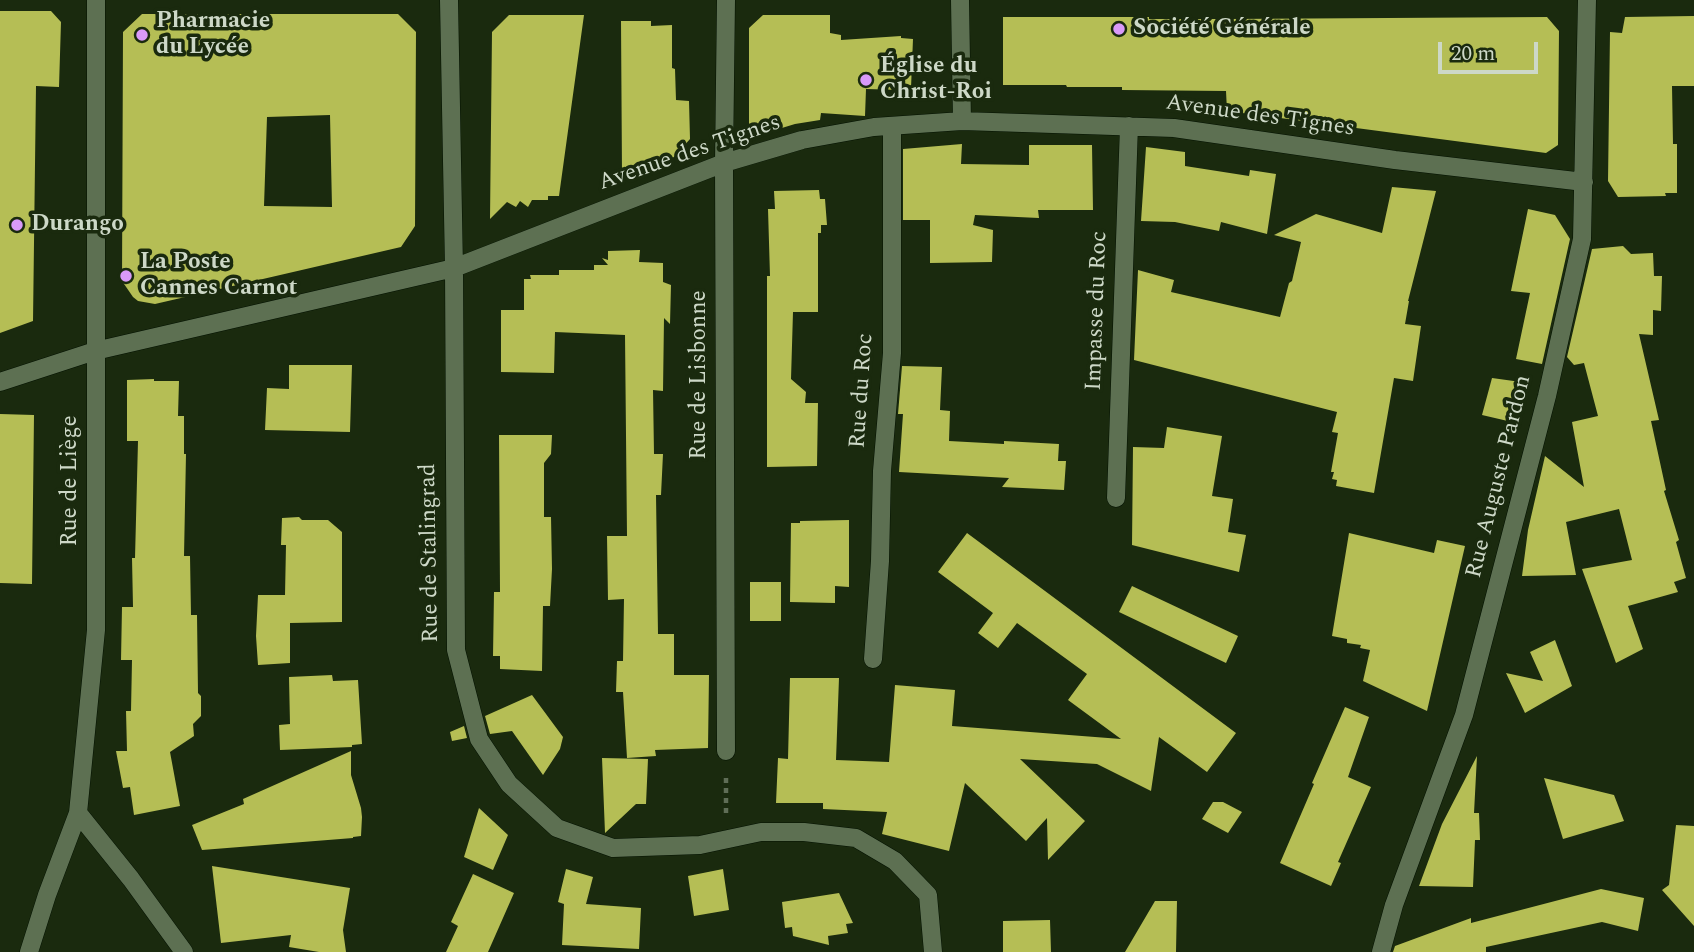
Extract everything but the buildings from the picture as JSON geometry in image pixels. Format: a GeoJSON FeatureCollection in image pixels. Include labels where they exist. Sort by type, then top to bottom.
{"type":"FeatureCollection","features":[{"type":"Feature","properties":{"kind":"street","name":"Rue de Liège"},"geometry":{"type":"LineString","coordinates":[[29,952],[78,813],[96,630],[96,0]]}},
{"type":"Feature","properties":{"kind":"street","name":"Rue de Stalingrad"},"geometry":{"type":"LineString","coordinates":[[449,0],[454,268],[456,650],[479,739],[509,784],[557,828],[612,848],[701,845],[761,832],[804,832],[856,838],[895,861],[928,895],[933,952]]}},
{"type":"Feature","properties":{"kind":"street","name":"Rue de Lisbonne"},"geometry":{"type":"LineString","coordinates":[[726,0],[726,751]]}},
{"type":"Feature","properties":{"kind":"street"},"geometry":{"type":"LineString","coordinates":[[960,0],[962,121]]}},
{"type":"Feature","properties":{"kind":"street","name":"Rue Auguste Pardon"},"geometry":{"type":"LineString","coordinates":[[1381,952],[1394,905],[1464,715],[1544,410],[1582,239],[1587,0]]}},
{"type":"Feature","properties":{"kind":"street","name":"Avenue des Tignes"},"geometry":{"type":"LineString","coordinates":[[0,382],[95,351],[454,268],[724,163],[802,140],[874,127],[962,121],[1174,128],[1395,160],[1584,182]]}},
{"type":"Feature","properties":{"kind":"street","name":"Rue du Roc"},"geometry":{"type":"LineString","coordinates":[[873,660],[891,353],[892,126]]}},
{"type":"Feature","properties":{"kind":"street","name":"Impasse du Roc"},"geometry":{"type":"LineString","coordinates":[[1116,498],[1129,126]]}},
{"type":"Feature","properties":{"kind":"street"},"geometry":{"type":"LineString","coordinates":[[78,813],[131,879],[184,952]]}},
{"type":"Feature","properties":{"kind":"path"},"geometry":{"type":"LineString","coordinates":[[726,751],[726,839]]}},
{"type":"Feature","properties":{"kind":"place","name":"Société Générale"},"geometry":{"type":"Point","coordinates":[1119,29]}},
{"type":"Feature","properties":{"kind":"place","name":"Pharmacie du Lycée"},"geometry":{"type":"Point","coordinates":[142,35]}},
{"type":"Feature","properties":{"kind":"place","name":"Église du Christ-Roi"},"geometry":{"type":"Point","coordinates":[866,80]}},
{"type":"Feature","properties":{"kind":"place","name":"Durango"},"geometry":{"type":"Point","coordinates":[17,225]}},
{"type":"Feature","properties":{"kind":"place","name":"La Poste Cannes Carnot"},"geometry":{"type":"Point","coordinates":[126,276]}}]}
